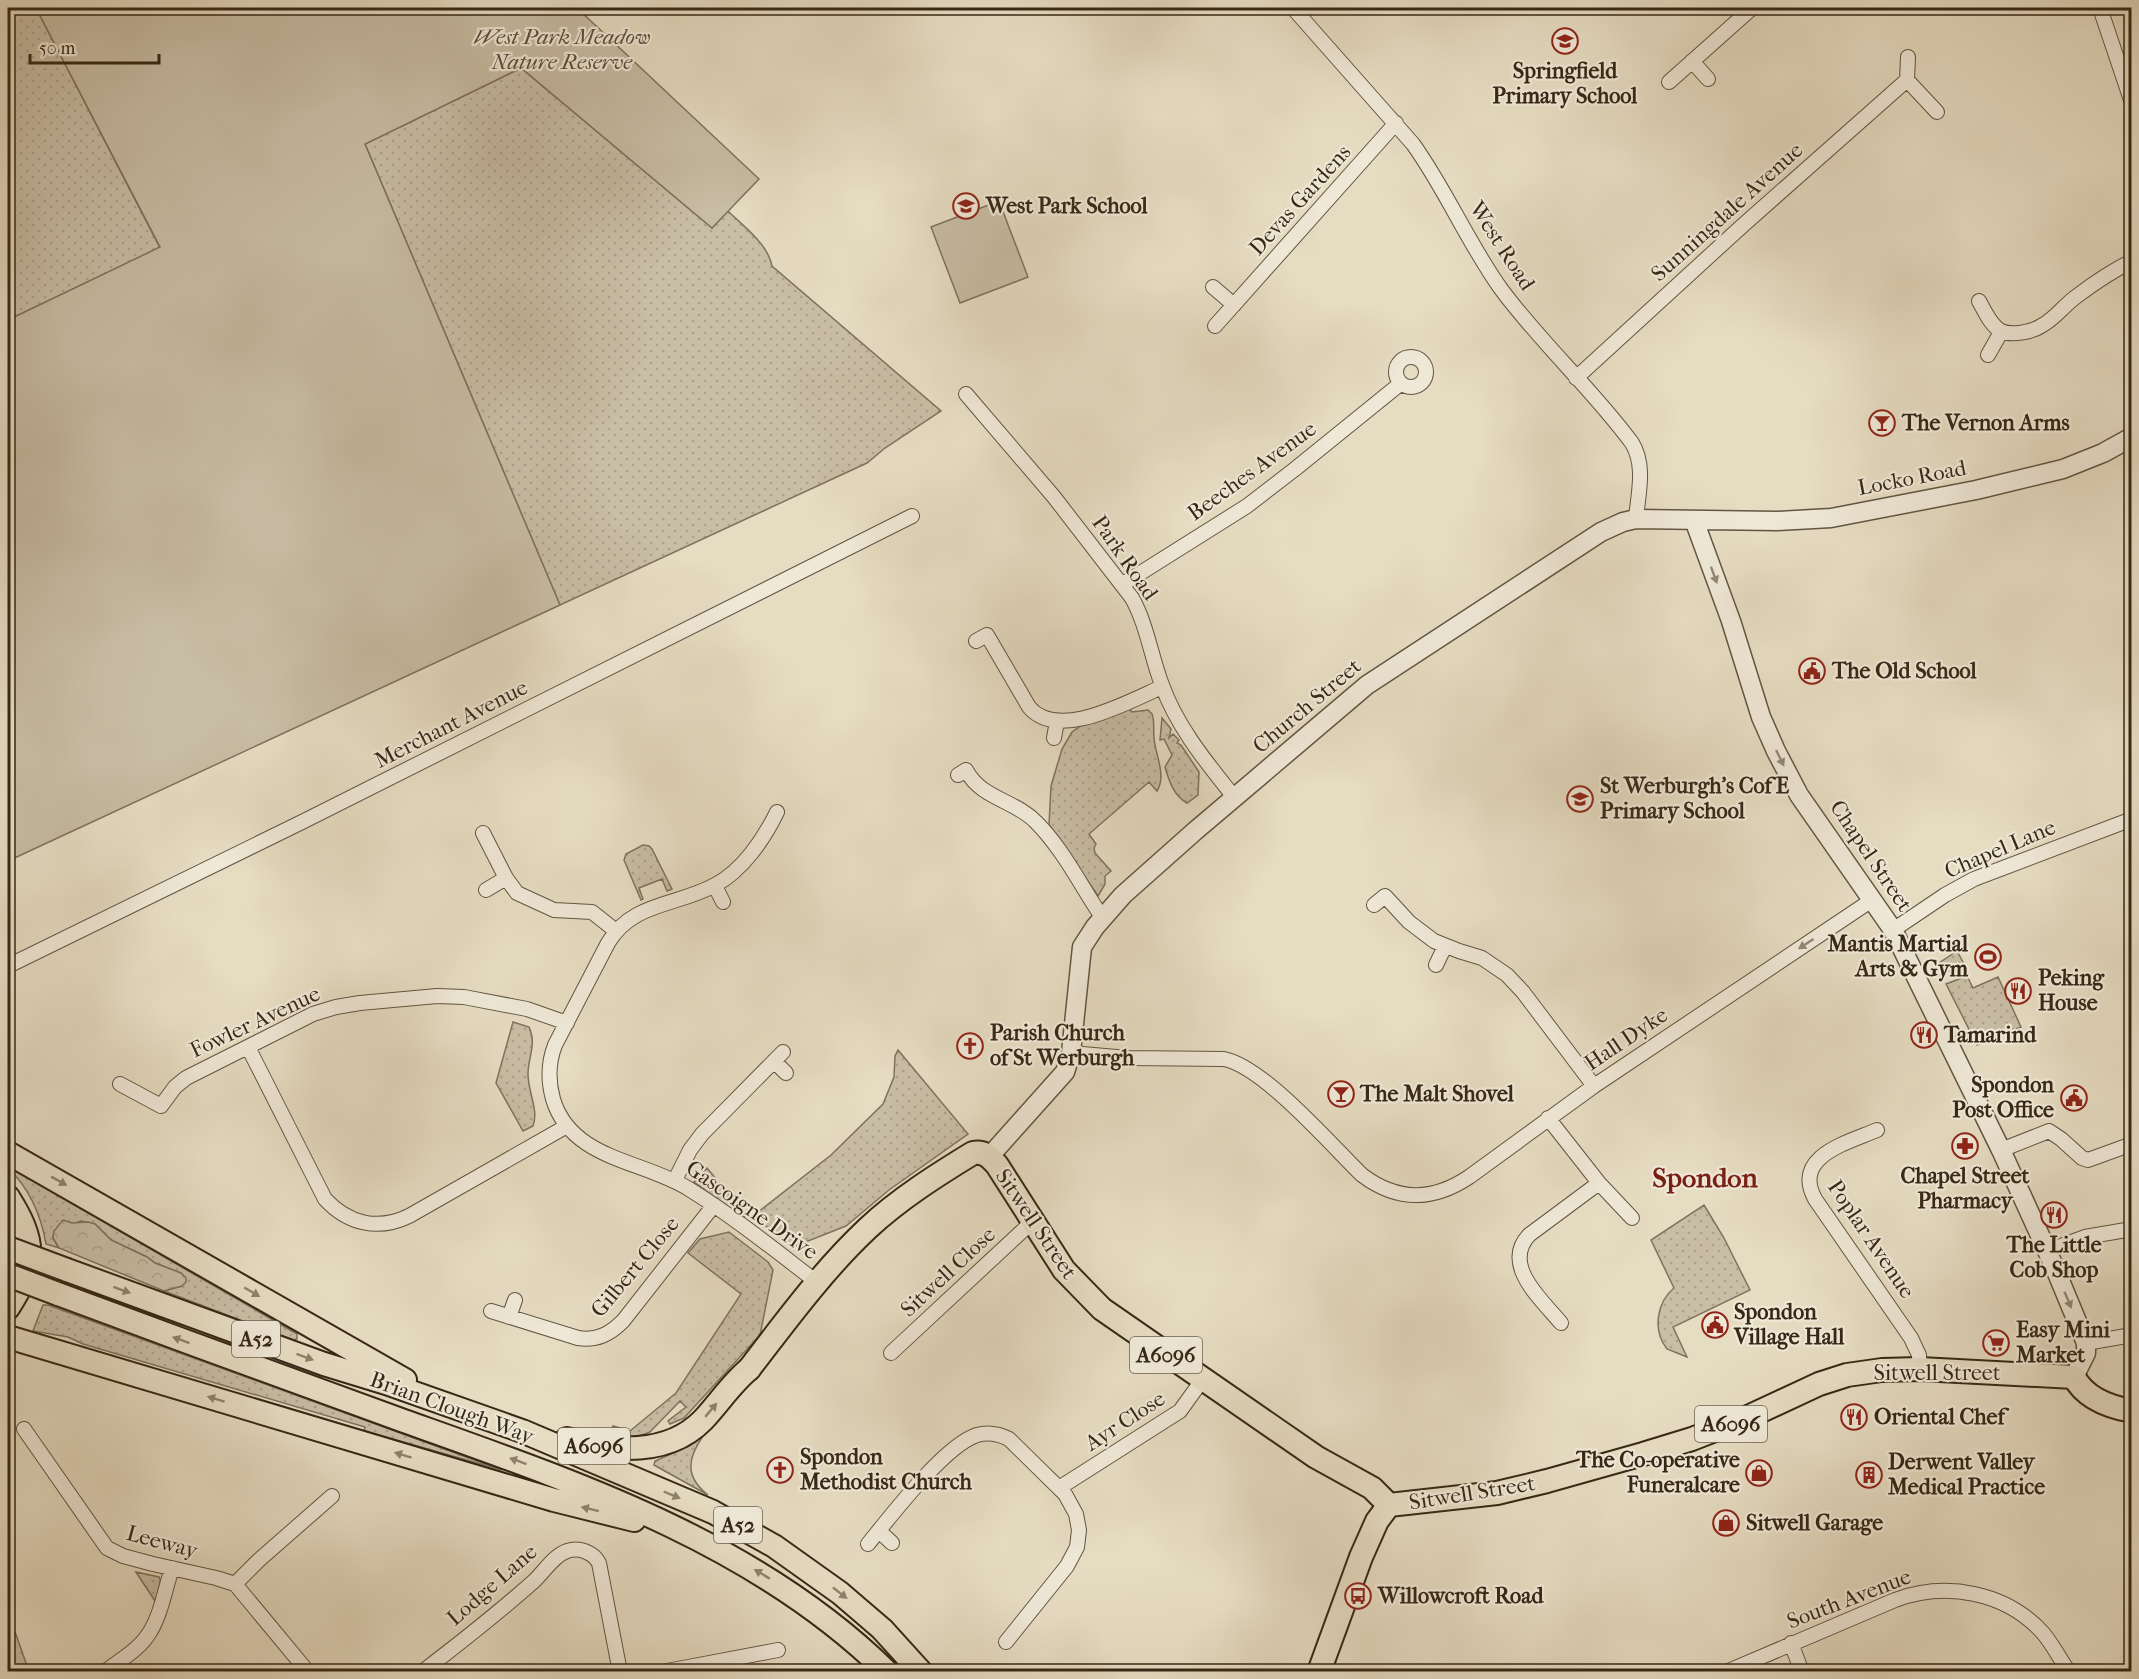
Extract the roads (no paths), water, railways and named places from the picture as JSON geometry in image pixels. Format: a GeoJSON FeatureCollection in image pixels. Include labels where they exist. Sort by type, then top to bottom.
{"type":"FeatureCollection","features":[{"type":"Feature","properties":{"kind":"main road","name":"A6096"},"geometry":{"type":"LineString","coordinates":[[522,1431],[618,1449],[667,1443],[693,1429],[735,1381],[750,1369],[818,1283],[857,1239],[905,1199],[973,1153],[980,1152],[989,1157]]}},
{"type":"Feature","properties":{"kind":"main road"},"geometry":{"type":"LineString","coordinates":[[8,1153],[446,1404]]}},
{"type":"Feature","properties":{"kind":"main road","name":"Sitwell Street"},"geometry":{"type":"LineString","coordinates":[[989,1157],[997,1165],[1064,1270],[1108,1314],[1316,1457],[1372,1488],[1389,1505],[1470,1497],[1547,1481],[1692,1439],[1830,1379],[1872,1371],[1920,1369],[2074,1377]]}},
{"type":"Feature","properties":{"kind":"main road"},"geometry":{"type":"LineString","coordinates":[[8,1197],[20,1216],[29,1239],[29,1268],[8,1308]]}},
{"type":"Feature","properties":{"kind":"main road","name":"Brian Clough Way"},"geometry":{"type":"LineString","coordinates":[[8,1248],[313,1360],[522,1431],[713,1512],[766,1541],[808,1569],[866,1614],[921,1671]]}},
{"type":"Feature","properties":{"kind":"main road","name":"Brian Clough Way"},"geometry":{"type":"LineString","coordinates":[[8,1275],[180,1340],[525,1463],[597,1491],[734,1558],[791,1593],[841,1630],[887,1671]]}},
{"type":"Feature","properties":{"kind":"main road"},"geometry":{"type":"LineString","coordinates":[[8,1337],[554,1500],[639,1521],[668,1525]]}},
{"type":"Feature","properties":{"kind":"main road"},"geometry":{"type":"LineString","coordinates":[[2074,1377],[2082,1390],[2099,1401],[2132,1411]]}},
{"type":"Feature","properties":{"kind":"main road"},"geometry":{"type":"LineString","coordinates":[[1319,1671],[1361,1557],[1377,1521],[1389,1505]]}},
{"type":"Feature","properties":{"kind":"street","name":"West Road"},"geometry":{"type":"LineString","coordinates":[[1293,8],[1396,123],[1427,163],[1481,260],[1523,316],[1624,432],[1636,449],[1640,470],[1636,519]]}},
{"type":"Feature","properties":{"kind":"street"},"geometry":{"type":"LineString","coordinates":[[1669,82],[1752,8]]}},
{"type":"Feature","properties":{"kind":"street"},"geometry":{"type":"LineString","coordinates":[[2100,8],[2132,103]]}},
{"type":"Feature","properties":{"kind":"street"},"geometry":{"type":"LineString","coordinates":[[1908,57],[1907,80],[1937,112]]}},
{"type":"Feature","properties":{"kind":"street"},"geometry":{"type":"LineString","coordinates":[[1692,61],[1708,79]]}},
{"type":"Feature","properties":{"kind":"street","name":"Sunningdale Avenue"},"geometry":{"type":"LineString","coordinates":[[1576,378],[1741,227],[1907,80]]}},
{"type":"Feature","properties":{"kind":"street","name":"Devas Gardens"},"geometry":{"type":"LineString","coordinates":[[1215,326],[1396,123]]}},
{"type":"Feature","properties":{"kind":"street"},"geometry":{"type":"LineString","coordinates":[[1979,301],[1986,315],[2001,332],[2019,333],[2041,327],[2075,297],[2110,272],[2132,261]]}},
{"type":"Feature","properties":{"kind":"street"},"geometry":{"type":"LineString","coordinates":[[1214,287],[1234,305]]}},
{"type":"Feature","properties":{"kind":"street"},"geometry":{"type":"LineString","coordinates":[[1988,355],[2001,332]]}},
{"type":"Feature","properties":{"kind":"street","name":"Beeches Avenue"},"geometry":{"type":"LineString","coordinates":[[1123,584],[1246,506],[1400,384]]}},
{"type":"Feature","properties":{"kind":"street","name":"Park Road"},"geometry":{"type":"LineString","coordinates":[[966,394],[1039,479],[1123,584],[1141,615],[1162,687],[1201,754],[1234,797]]}},
{"type":"Feature","properties":{"kind":"street","name":"Locko Road"},"geometry":{"type":"LineString","coordinates":[[1694,520],[1787,521],[1856,514],[1976,490],[2063,469],[2103,453],[2132,437]]}},
{"type":"Feature","properties":{"kind":"street","name":"Merchant Avenue"},"geometry":{"type":"LineString","coordinates":[[8,966],[310,818],[912,516]]}},
{"type":"Feature","properties":{"kind":"street","name":"Church Street"},"geometry":{"type":"LineString","coordinates":[[989,1157],[1065,1071],[1071,1053],[1082,947],[1102,917],[1143,876],[1367,685],[1601,532],[1636,519],[1694,520]]}},
{"type":"Feature","properties":{"kind":"street","name":"Chapel Street"},"geometry":{"type":"LineString","coordinates":[[1694,520],[1731,621],[1761,717],[1776,751],[1799,795],[1893,930],[2001,1150],[2086,1343]]}},
{"type":"Feature","properties":{"kind":"street"},"geometry":{"type":"LineString","coordinates":[[976,641],[987,635],[1034,712],[1042,718],[1057,721],[1093,716],[1162,687]]}},
{"type":"Feature","properties":{"kind":"street"},"geometry":{"type":"LineString","coordinates":[[1054,738],[1057,721]]}},
{"type":"Feature","properties":{"kind":"street"},"geometry":{"type":"LineString","coordinates":[[958,775],[966,771],[973,782],[985,792],[1020,809],[1034,820],[1052,841],[1102,917]]}},
{"type":"Feature","properties":{"kind":"street","name":"Gascoigne Drive"},"geometry":{"type":"LineString","coordinates":[[777,812],[754,849],[715,886],[640,913],[616,931],[553,1050],[549,1075],[554,1102],[567,1126],[584,1143],[598,1151],[675,1180],[714,1205],[818,1283]]}},
{"type":"Feature","properties":{"kind":"street","name":"Chapel Lane"},"geometry":{"type":"LineString","coordinates":[[1893,930],[1945,895],[1974,879],[2132,819]]}},
{"type":"Feature","properties":{"kind":"street"},"geometry":{"type":"LineString","coordinates":[[483,833],[506,878],[518,893],[549,909],[592,912],[616,931]]}},
{"type":"Feature","properties":{"kind":"street"},"geometry":{"type":"LineString","coordinates":[[486,890],[506,878]]}},
{"type":"Feature","properties":{"kind":"street"},"geometry":{"type":"LineString","coordinates":[[715,886],[723,902]]}},
{"type":"Feature","properties":{"kind":"street"},"geometry":{"type":"LineString","coordinates":[[1374,905],[1384,896],[1417,929],[1445,946],[1482,958],[1507,975],[1523,992],[1594,1086]]}},
{"type":"Feature","properties":{"kind":"street","name":"Hall Dyke"},"geometry":{"type":"LineString","coordinates":[[1071,1053],[1128,1058],[1224,1059],[1237,1062],[1288,1101],[1373,1184],[1398,1194],[1431,1194],[1451,1188],[1469,1177],[1594,1086],[1872,900]]}},
{"type":"Feature","properties":{"kind":"street"},"geometry":{"type":"LineString","coordinates":[[1436,965],[1445,946]]}},
{"type":"Feature","properties":{"kind":"street","name":"Fowler Avenue"},"geometry":{"type":"LineString","coordinates":[[120,1084],[161,1106],[179,1082],[297,1022],[330,1008],[360,1003],[437,996],[464,996],[506,1005],[567,1023]]}},
{"type":"Feature","properties":{"kind":"street"},"geometry":{"type":"LineString","coordinates":[[248,1047],[325,1199],[347,1217],[367,1224],[386,1224],[409,1216],[567,1126]]}},
{"type":"Feature","properties":{"kind":"street"},"geometry":{"type":"LineString","coordinates":[[675,1180],[693,1145],[778,1056],[786,1073]]}},
{"type":"Feature","properties":{"kind":"street"},"geometry":{"type":"LineString","coordinates":[[1548,1118],[1599,1183],[1632,1218]]}},
{"type":"Feature","properties":{"kind":"street","name":"Poplar Avenue"},"geometry":{"type":"LineString","coordinates":[[1877,1130],[1820,1156],[1811,1169],[1810,1188],[1815,1199],[1911,1338],[1918,1354],[1920,1369]]}},
{"type":"Feature","properties":{"kind":"street"},"geometry":{"type":"LineString","coordinates":[[2001,1150],[2045,1131],[2053,1133],[2082,1158],[2088,1160],[2132,1144]]}},
{"type":"Feature","properties":{"kind":"street"},"geometry":{"type":"LineString","coordinates":[[1561,1323],[1535,1292],[1521,1270],[1518,1256],[1521,1245],[1529,1235],[1599,1183]]}},
{"type":"Feature","properties":{"kind":"street","name":"Gilbert Close"},"geometry":{"type":"LineString","coordinates":[[491,1311],[578,1338],[591,1339],[607,1335],[623,1321],[714,1205]]}},
{"type":"Feature","properties":{"kind":"street","name":"Sitwell Close"},"geometry":{"type":"LineString","coordinates":[[891,1353],[1033,1221]]}},
{"type":"Feature","properties":{"kind":"street"},"geometry":{"type":"LineString","coordinates":[[2047,1251],[2085,1237],[2132,1229]]}},
{"type":"Feature","properties":{"kind":"street"},"geometry":{"type":"LineString","coordinates":[[509,1317],[515,1300]]}},
{"type":"Feature","properties":{"kind":"street"},"geometry":{"type":"LineString","coordinates":[[2074,1377],[2086,1353],[2086,1343],[2132,1335]]}},
{"type":"Feature","properties":{"kind":"street","name":"Ayr Close"},"geometry":{"type":"LineString","coordinates":[[1059,1488],[1180,1411],[1203,1379]]}},
{"type":"Feature","properties":{"kind":"street","name":"Leeway"},"geometry":{"type":"LineString","coordinates":[[24,1429],[107,1548],[123,1556],[235,1584]]}},
{"type":"Feature","properties":{"kind":"street"},"geometry":{"type":"LineString","coordinates":[[868,1544],[923,1479],[964,1442],[982,1434],[1009,1439],[1069,1500],[1076,1514],[1079,1540],[1067,1566],[1011,1625],[1006,1642]]}},
{"type":"Feature","properties":{"kind":"street"},"geometry":{"type":"LineString","coordinates":[[308,1671],[235,1584],[332,1496]]}},
{"type":"Feature","properties":{"kind":"street"},"geometry":{"type":"LineString","coordinates":[[879,1531],[892,1543]]}},
{"type":"Feature","properties":{"kind":"street"},"geometry":{"type":"LineString","coordinates":[[1079,1540],[1093,1543]]}},
{"type":"Feature","properties":{"kind":"street","name":"Lodge Lane"},"geometry":{"type":"LineString","coordinates":[[422,1671],[524,1590],[561,1554],[578,1550],[595,1557],[601,1569],[620,1671]]}},
{"type":"Feature","properties":{"kind":"street"},"geometry":{"type":"LineString","coordinates":[[105,1671],[148,1635],[155,1621],[172,1568]]}},
{"type":"Feature","properties":{"kind":"street","name":"South Avenue"},"geometry":{"type":"LineString","coordinates":[[1726,1671],[1903,1597],[1926,1592],[1966,1592],[1982,1595],[2003,1604],[2036,1627],[2048,1640],[2069,1671]]}},
{"type":"Feature","properties":{"kind":"street"},"geometry":{"type":"LineString","coordinates":[[1791,1643],[1802,1671]]}},
{"type":"Feature","properties":{"kind":"street"},"geometry":{"type":"LineString","coordinates":[[662,1671],[778,1650]]}},
{"type":"Feature","properties":{"kind":"place","name":"Springfield Primary School"},"geometry":{"type":"Point","coordinates":[1565,41]}},
{"type":"Feature","properties":{"kind":"place","name":"West Park School"},"geometry":{"type":"Point","coordinates":[966,206]}},
{"type":"Feature","properties":{"kind":"place","name":"The Vernon Arms"},"geometry":{"type":"Point","coordinates":[1882,423]}},
{"type":"Feature","properties":{"kind":"place","name":"The Old School"},"geometry":{"type":"Point","coordinates":[1812,671]}},
{"type":"Feature","properties":{"kind":"place","name":"St Werburgh's CofE Primary School"},"geometry":{"type":"Point","coordinates":[1580,799]}},
{"type":"Feature","properties":{"kind":"place","name":"Mantis Martial Arts & Gym"},"geometry":{"type":"Point","coordinates":[1988,957]}},
{"type":"Feature","properties":{"kind":"place","name":"Peking House"},"geometry":{"type":"Point","coordinates":[2018,991]}},
{"type":"Feature","properties":{"kind":"place","name":"Tamarind"},"geometry":{"type":"Point","coordinates":[1924,1035]}},
{"type":"Feature","properties":{"kind":"place","name":"Parish Church of St Werburgh"},"geometry":{"type":"Point","coordinates":[970,1046]}},
{"type":"Feature","properties":{"kind":"place","name":"The Malt Shovel"},"geometry":{"type":"Point","coordinates":[1341,1094]}},
{"type":"Feature","properties":{"kind":"place","name":"Spondon Post Office"},"geometry":{"type":"Point","coordinates":[2074,1098]}},
{"type":"Feature","properties":{"kind":"place","name":"Chapel Street Pharmacy"},"geometry":{"type":"Point","coordinates":[1965,1146]}},
{"type":"Feature","properties":{"kind":"place","name":"The Little Cob Shop"},"geometry":{"type":"Point","coordinates":[2054,1215]}},
{"type":"Feature","properties":{"kind":"place","name":"Spondon Village Hall"},"geometry":{"type":"Point","coordinates":[1715,1325]}},
{"type":"Feature","properties":{"kind":"place","name":"Easy Mini Market"},"geometry":{"type":"Point","coordinates":[1996,1343]}},
{"type":"Feature","properties":{"kind":"place","name":"Oriental Chef"},"geometry":{"type":"Point","coordinates":[1854,1417]}},
{"type":"Feature","properties":{"kind":"place","name":"Spondon Methodist Church"},"geometry":{"type":"Point","coordinates":[780,1470]}},
{"type":"Feature","properties":{"kind":"place","name":"The Co-operative Funeralcare"},"geometry":{"type":"Point","coordinates":[1759,1473]}},
{"type":"Feature","properties":{"kind":"place","name":"Derwent Valley Medical Practice"},"geometry":{"type":"Point","coordinates":[1869,1475]}},
{"type":"Feature","properties":{"kind":"place","name":"Sitwell Garage"},"geometry":{"type":"Point","coordinates":[1726,1523]}},
{"type":"Feature","properties":{"kind":"place","name":"Willowcroft Road"},"geometry":{"type":"Point","coordinates":[1358,1596]}},
{"type":"Feature","properties":{"kind":"district","name":"Spondon"},"geometry":{"type":"Point","coordinates":[1705,1177]}},
{"type":"Feature","properties":{"kind":"park label","name":"West Park Meadow Nature Reserve"},"geometry":{"type":"Point","coordinates":[562,50]}}]}
